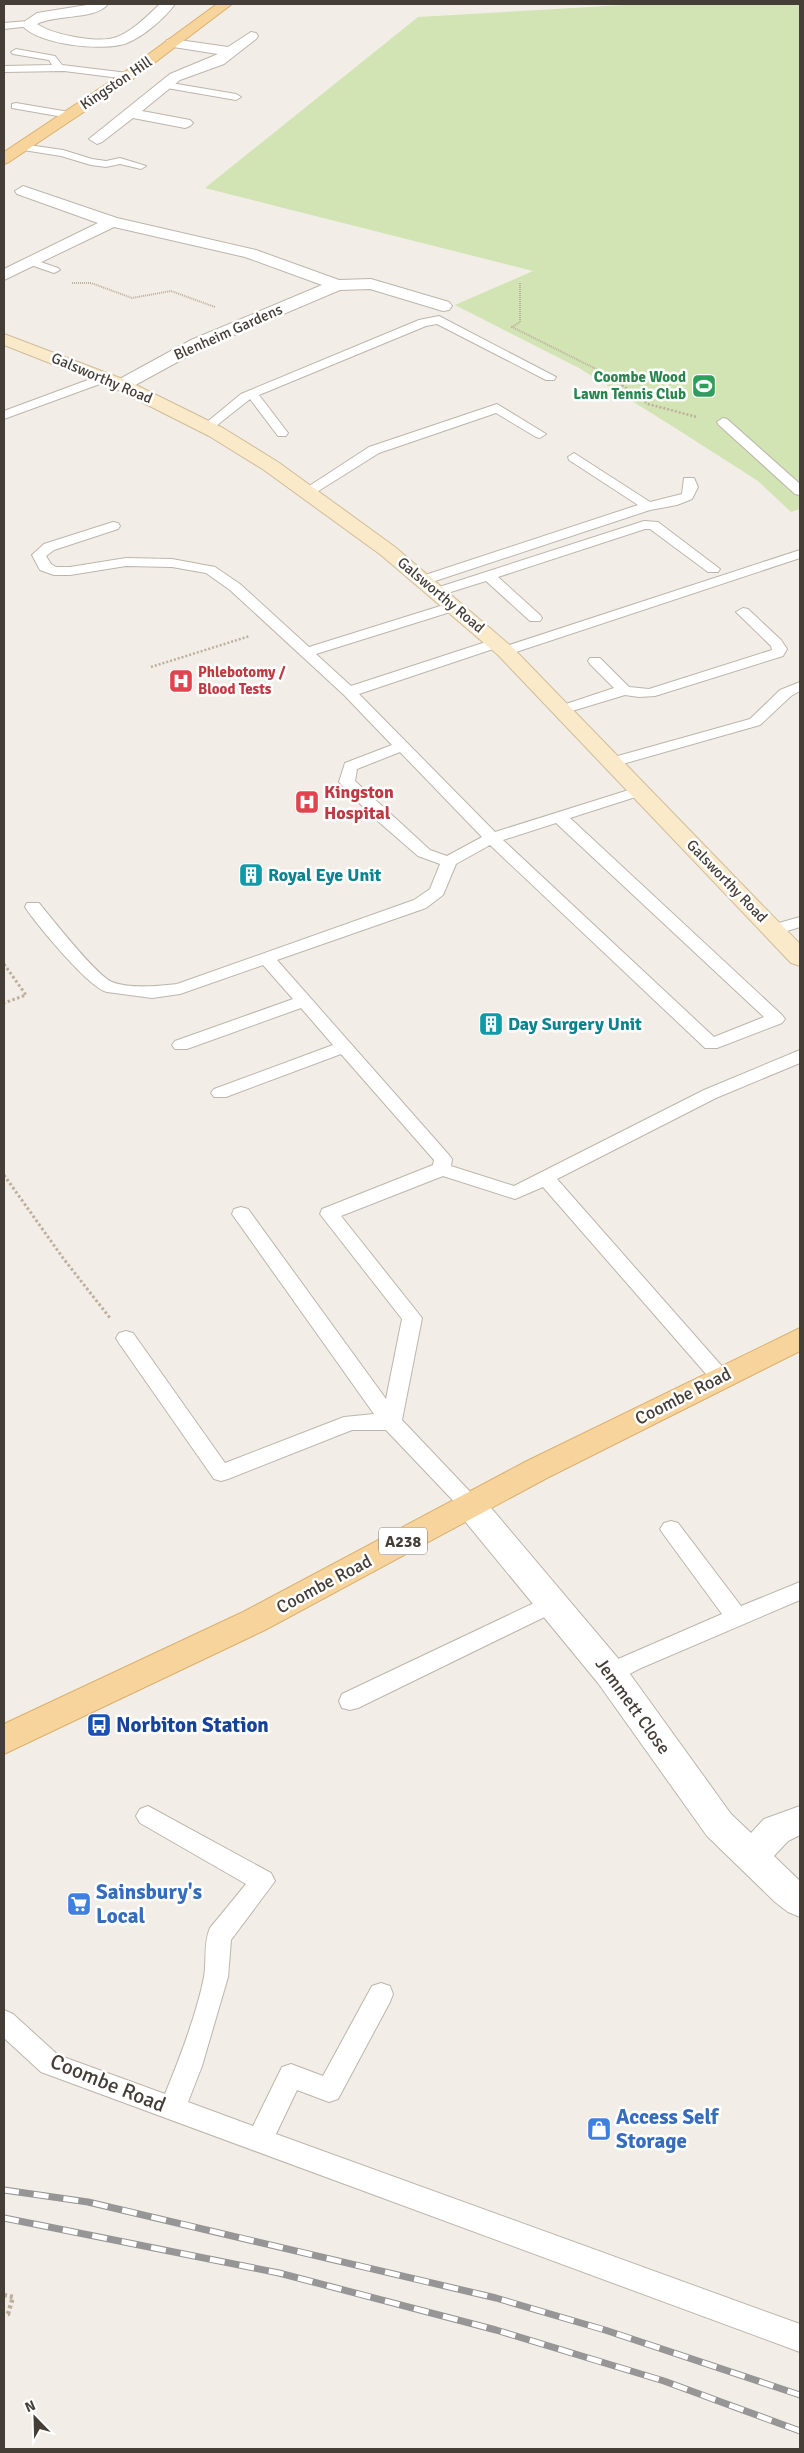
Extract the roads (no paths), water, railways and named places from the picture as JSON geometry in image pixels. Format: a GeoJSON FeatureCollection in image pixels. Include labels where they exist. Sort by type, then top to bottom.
{"type":"FeatureCollection","features":[{"type":"Feature","properties":{"kind":"main road","name":"Kingston Hill"},"geometry":{"type":"LineString","coordinates":[[4,159],[128,76],[225,4]]}},
{"type":"Feature","properties":{"kind":"main road","name":"Coombe Road"},"geometry":{"type":"LineString","coordinates":[[4,1740],[254,1621],[470,1505],[720,1377],[800,1339]]}},
{"type":"Feature","properties":{"kind":"street"},"geometry":{"type":"LineString","coordinates":[[101,4],[96,8],[42,16],[28,24],[32,28],[50,36],[95,42],[120,41],[152,19],[168,4]]}},
{"type":"Feature","properties":{"kind":"street"},"geometry":{"type":"LineString","coordinates":[[97,139],[175,77],[219,61],[251,36]]}},
{"type":"Feature","properties":{"kind":"street"},"geometry":{"type":"LineString","coordinates":[[172,43],[230,52]]}},
{"type":"Feature","properties":{"kind":"street"},"geometry":{"type":"LineString","coordinates":[[131,113],[185,123]]}},
{"type":"Feature","properties":{"kind":"street","name":"Blenheim Gardens"},"geometry":{"type":"LineString","coordinates":[[23,191],[112,222],[250,253],[337,285]]}},
{"type":"Feature","properties":{"kind":"street"},"geometry":{"type":"LineString","coordinates":[[4,275],[112,222]]}},
{"type":"Feature","properties":{"kind":"street","name":"Blenheim Gardens"},"geometry":{"type":"LineString","coordinates":[[122,385],[197,344],[337,285],[371,284],[443,306]]}},
{"type":"Feature","properties":{"kind":"street","name":"Galsworthy Road"},"geometry":{"type":"LineString","coordinates":[[4,339],[122,385],[207,427],[272,466],[388,551],[501,647],[800,958]]}},
{"type":"Feature","properties":{"kind":"street","name":"Jemmett Close"},"geometry":{"type":"LineString","coordinates":[[470,1505],[610,1673],[719,1825],[787,1892],[800,1901]]}},
{"type":"Feature","properties":{"kind":"street"},"geometry":{"type":"LineString","coordinates":[[751,1856],[776,1830],[798,1820]]}},
{"type":"Feature","properties":{"kind":"lane"},"geometry":{"type":"LineString","coordinates":[[4,26],[28,24]]}},
{"type":"Feature","properties":{"kind":"lane"},"geometry":{"type":"LineString","coordinates":[[16,52],[52,58],[59,68]]}},
{"type":"Feature","properties":{"kind":"lane"},"geometry":{"type":"LineString","coordinates":[[4,69],[59,68],[128,76]]}},
{"type":"Feature","properties":{"kind":"lane"},"geometry":{"type":"LineString","coordinates":[[165,85],[236,97]]}},
{"type":"Feature","properties":{"kind":"lane"},"geometry":{"type":"LineString","coordinates":[[16,106],[69,115]]}},
{"type":"Feature","properties":{"kind":"lane"},"geometry":{"type":"LineString","coordinates":[[21,147],[63,153],[91,162],[106,164],[120,161],[140,166]]}},
{"type":"Feature","properties":{"kind":"lane"},"geometry":{"type":"LineString","coordinates":[[32,262],[54,270]]}},
{"type":"Feature","properties":{"kind":"lane"},"geometry":{"type":"LineString","coordinates":[[207,427],[226,410],[252,394],[423,323],[439,320],[550,378]]}},
{"type":"Feature","properties":{"kind":"lane"},"geometry":{"type":"LineString","coordinates":[[4,415],[104,378]]}},
{"type":"Feature","properties":{"kind":"lane"},"geometry":{"type":"LineString","coordinates":[[252,394],[282,433]]}},
{"type":"Feature","properties":{"kind":"lane"},"geometry":{"type":"LineString","coordinates":[[307,492],[374,450],[497,408],[540,434]]}},
{"type":"Feature","properties":{"kind":"lane"},"geometry":{"type":"LineString","coordinates":[[723,422],[800,491]]}},
{"type":"Feature","properties":{"kind":"lane"},"geometry":{"type":"LineString","coordinates":[[574,457],[648,506]]}},
{"type":"Feature","properties":{"kind":"lane"},"geometry":{"type":"LineString","coordinates":[[424,580],[648,506],[672,502],[687,496],[690,487],[689,481]]}},
{"type":"Feature","properties":{"kind":"lane"},"geometry":{"type":"LineString","coordinates":[[438,592],[644,525],[653,525],[713,569]]}},
{"type":"Feature","properties":{"kind":"lane"},"geometry":{"type":"LineString","coordinates":[[113,526],[49,547],[39,554],[41,560],[45,567],[54,571],[70,571],[126,562],[156,562],[210,570],[235,587],[349,692],[492,838],[711,1044],[776,1019],[559,817]]}},
{"type":"Feature","properties":{"kind":"lane"},"geometry":{"type":"LineString","coordinates":[[349,692],[800,554]]}},
{"type":"Feature","properties":{"kind":"lane"},"geometry":{"type":"LineString","coordinates":[[487,576],[535,618]]}},
{"type":"Feature","properties":{"kind":"lane"},"geometry":{"type":"LineString","coordinates":[[306,654],[455,606]]}},
{"type":"Feature","properties":{"kind":"lane"},"geometry":{"type":"LineString","coordinates":[[595,661],[624,690],[639,694],[650,693],[778,653],[780,649],[776,643],[743,612]]}},
{"type":"Feature","properties":{"kind":"lane"},"geometry":{"type":"LineString","coordinates":[[612,762],[755,722],[764,717],[781,695],[800,686]]}},
{"type":"Feature","properties":{"kind":"lane"},"geometry":{"type":"LineString","coordinates":[[562,710],[624,690]]}},
{"type":"Feature","properties":{"kind":"lane"},"geometry":{"type":"LineString","coordinates":[[402,746],[350,766],[347,782],[378,813],[424,853],[449,862]]}},
{"type":"Feature","properties":{"kind":"lane"},"geometry":{"type":"LineString","coordinates":[[33,907],[82,964],[107,987],[152,993],[180,989],[420,904],[437,892],[449,862],[492,838],[640,791]]}},
{"type":"Feature","properties":{"kind":"lane"},"geometry":{"type":"LineString","coordinates":[[774,930],[800,922]]}},
{"type":"Feature","properties":{"kind":"lane"},"geometry":{"type":"LineString","coordinates":[[267,959],[443,1159],[442,1169]]}},
{"type":"Feature","properties":{"kind":"lane"},"geometry":{"type":"LineString","coordinates":[[181,1045],[304,1001]]}},
{"type":"Feature","properties":{"kind":"lane"},"geometry":{"type":"LineString","coordinates":[[220,1093],[344,1047]]}},
{"type":"Feature","properties":{"kind":"lane"},"geometry":{"type":"LineString","coordinates":[[392,1422],[412,1318],[329,1214],[442,1169],[515,1193],[710,1094],[800,1056]]}},
{"type":"Feature","properties":{"kind":"lane"},"geometry":{"type":"LineString","coordinates":[[545,1177],[720,1377]]}},
{"type":"Feature","properties":{"kind":"lane"},"geometry":{"type":"LineString","coordinates":[[241,1214],[392,1422],[470,1505]]}},
{"type":"Feature","properties":{"kind":"lane"},"geometry":{"type":"LineString","coordinates":[[126,1338],[221,1473],[351,1422],[392,1422]]}},
{"type":"Feature","properties":{"kind":"lane"},"geometry":{"type":"LineString","coordinates":[[671,1529],[737,1618]]}},
{"type":"Feature","properties":{"kind":"lane"},"geometry":{"type":"LineString","coordinates":[[610,1673],[800,1591]]}},
{"type":"Feature","properties":{"kind":"lane"},"geometry":{"type":"LineString","coordinates":[[350,1700],[553,1603]]}},
{"type":"Feature","properties":{"kind":"lane"},"geometry":{"type":"LineString","coordinates":[[148,1816],[263,1881],[219,1936],[216,1977],[189,2066],[172,2109]]}},
{"type":"Feature","properties":{"kind":"lane"},"geometry":{"type":"LineString","coordinates":[[259,2141],[291,2076],[329,2090],[381,1994]]}},
{"type":"Feature","properties":{"kind":"lane","name":"Coombe Road"},"geometry":{"type":"LineString","coordinates":[[4,2022],[50,2064],[800,2338]]}},
{"type":"Feature","properties":{"kind":"railway"},"geometry":{"type":"LineString","coordinates":[[4,2190],[88,2202],[496,2298],[605,2330],[800,2395]]}},
{"type":"Feature","properties":{"kind":"railway"},"geometry":{"type":"LineString","coordinates":[[4,2218],[279,2273],[496,2330],[664,2381],[800,2431]]}},
{"type":"Feature","properties":{"kind":"place","name":"Coombe Wood Lawn Tennis Club"},"geometry":{"type":"Point","coordinates":[704,386]}},
{"type":"Feature","properties":{"kind":"place","name":"Phlebotomy / Blood Tests"},"geometry":{"type":"Point","coordinates":[181,681]}},
{"type":"Feature","properties":{"kind":"place","name":"Kingston Hospital"},"geometry":{"type":"Point","coordinates":[307,802]}},
{"type":"Feature","properties":{"kind":"place","name":"Royal Eye Unit"},"geometry":{"type":"Point","coordinates":[251,875]}},
{"type":"Feature","properties":{"kind":"place","name":"Day Surgery Unit"},"geometry":{"type":"Point","coordinates":[491,1024]}},
{"type":"Feature","properties":{"kind":"place","name":"Norbiton Station"},"geometry":{"type":"Point","coordinates":[99,1725]}},
{"type":"Feature","properties":{"kind":"place","name":"Sainsbury's Local"},"geometry":{"type":"Point","coordinates":[79,1904]}},
{"type":"Feature","properties":{"kind":"place","name":"Access Self Storage"},"geometry":{"type":"Point","coordinates":[599,2129]}}]}
